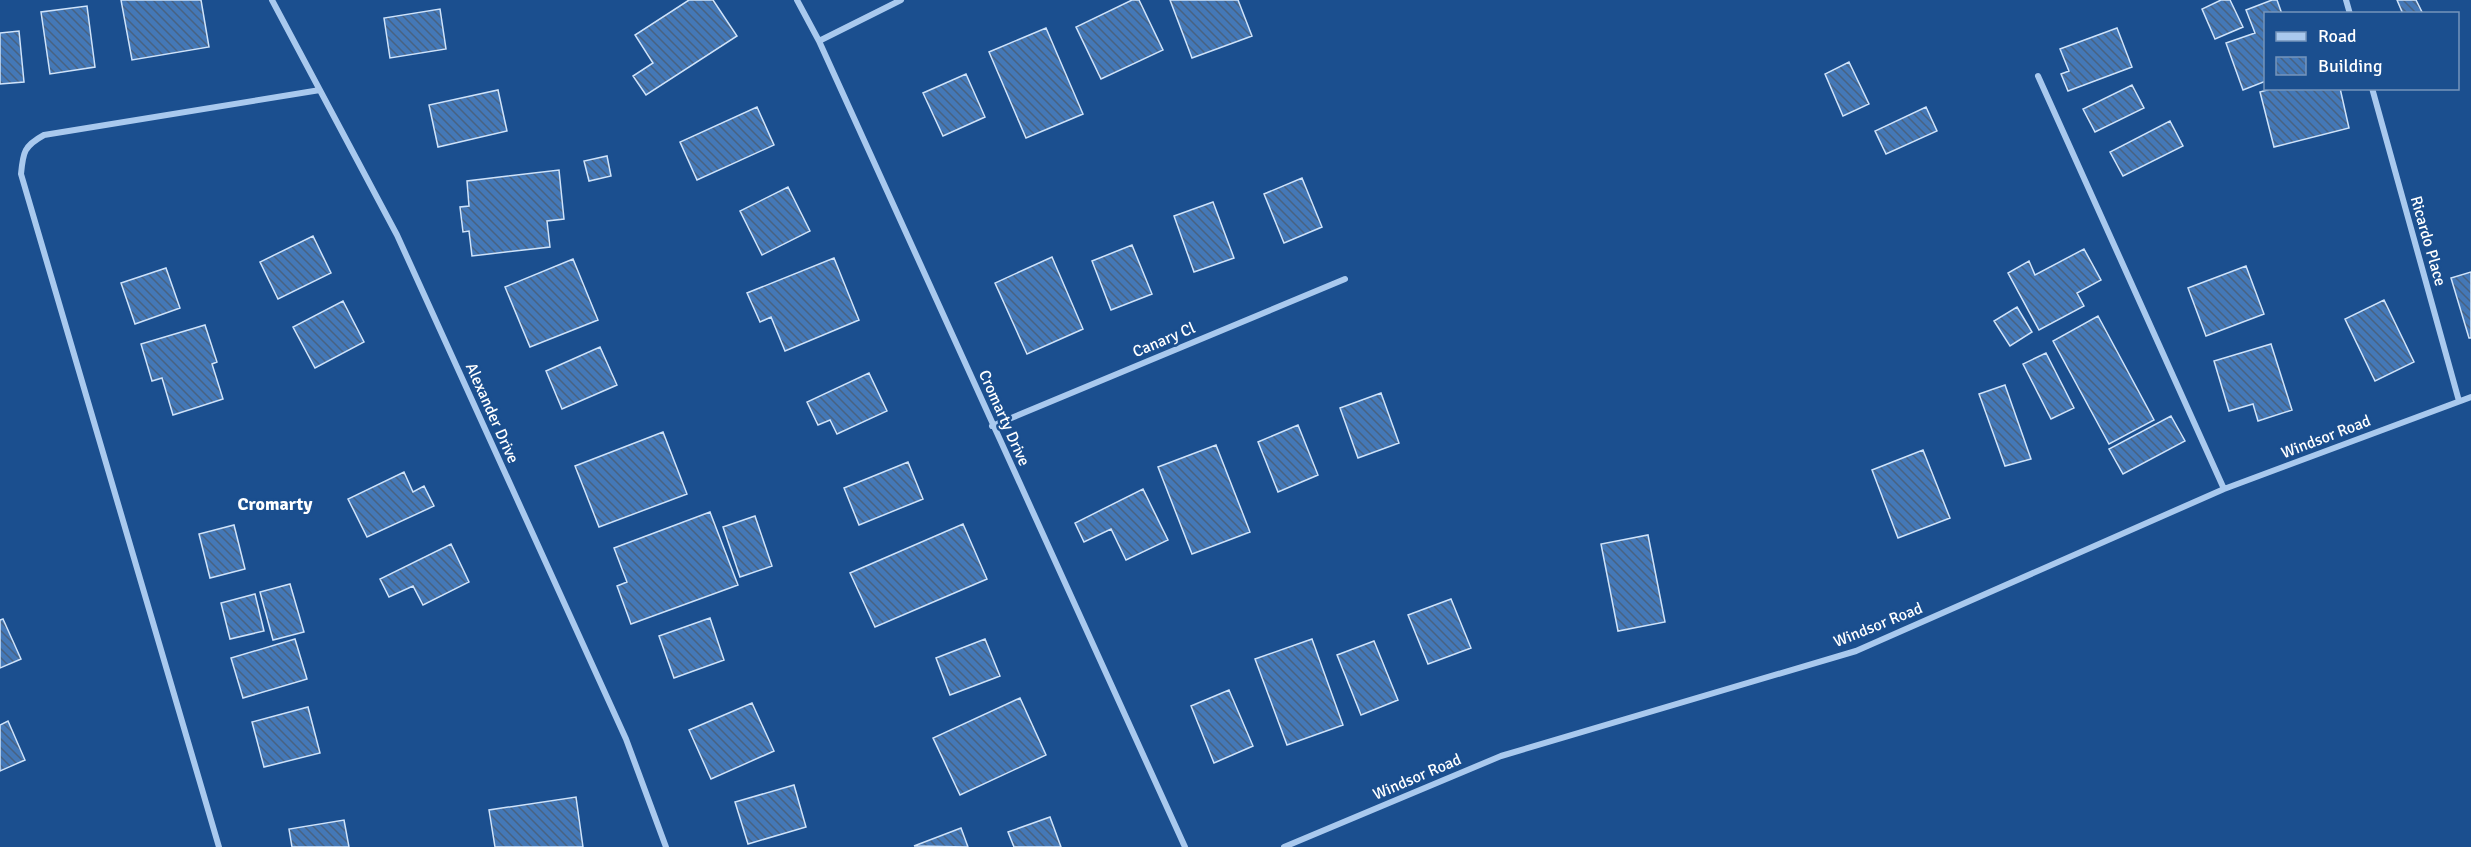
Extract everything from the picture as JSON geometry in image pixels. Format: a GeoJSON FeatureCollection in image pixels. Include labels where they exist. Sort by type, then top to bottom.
{"type":"FeatureCollection","features":[{"type":"Feature","properties":{"kind":"street","name":"Alexander Drive"},"geometry":{"type":"LineString","coordinates":[[272,0],[401,245],[626,739],[666,847]]}},
{"type":"Feature","properties":{"kind":"street","name":"Cromarty Drive"},"geometry":{"type":"LineString","coordinates":[[797,0],[819,41],[1185,847]]}},
{"type":"Feature","properties":{"kind":"street"},"geometry":{"type":"LineString","coordinates":[[819,41],[902,0]]}},
{"type":"Feature","properties":{"kind":"street"},"geometry":{"type":"LineString","coordinates":[[2038,76],[2224,489]]}},
{"type":"Feature","properties":{"kind":"street"},"geometry":{"type":"LineString","coordinates":[[219,847],[21,174],[22,157],[28,143],[44,135],[320,90]]}},
{"type":"Feature","properties":{"kind":"street","name":"Ricardo Place"},"geometry":{"type":"LineString","coordinates":[[2373,90],[2459,401]]}},
{"type":"Feature","properties":{"kind":"street","name":"Canary Cl"},"geometry":{"type":"LineString","coordinates":[[992,426],[1345,279]]}},
{"type":"Feature","properties":{"kind":"street","name":"Windsor Road"},"geometry":{"type":"LineString","coordinates":[[1284,847],[1502,756],[1856,651],[2224,489],[2471,397]]}},
{"type":"Feature","properties":{"kind":"building"},"geometry":{"type":"Polygon","coordinates":[[[121,0],[201,0],[209,47],[132,60],[121,0]]]}},
{"type":"Feature","properties":{"kind":"building"},"geometry":{"type":"Polygon","coordinates":[[[689,0],[713,0],[737,36],[646,95],[633,76],[653,63],[635,35],[689,0]]]}},
{"type":"Feature","properties":{"kind":"building"},"geometry":{"type":"Polygon","coordinates":[[[1132,0],[1139,0],[1163,50],[1101,79],[1076,27],[1132,0]]]}},
{"type":"Feature","properties":{"kind":"building"},"geometry":{"type":"Polygon","coordinates":[[[1170,0],[1238,0],[1252,36],[1192,58],[1170,0]]]}},
{"type":"Feature","properties":{"kind":"building"},"geometry":{"type":"Polygon","coordinates":[[[2221,0],[2230,0],[2243,27],[2215,39],[2202,9],[2221,0]]]}},
{"type":"Feature","properties":{"kind":"building"},"geometry":{"type":"Polygon","coordinates":[[[2277,0],[2281,12],[2264,12],[2264,82],[2243,90],[2226,43],[2255,33],[2246,10],[2277,0]]]}},
{"type":"Feature","properties":{"kind":"building"},"geometry":{"type":"Polygon","coordinates":[[[2397,0],[2416,0],[2422,12],[2402,12],[2397,0]]]}},
{"type":"Feature","properties":{"kind":"building"},"geometry":{"type":"Polygon","coordinates":[[[87,6],[95,67],[50,74],[41,12],[87,6]]]}},
{"type":"Feature","properties":{"kind":"building"},"geometry":{"type":"Polygon","coordinates":[[[440,9],[446,49],[390,58],[384,18],[440,9]]]}},
{"type":"Feature","properties":{"kind":"building"},"geometry":{"type":"Polygon","coordinates":[[[1046,28],[1083,114],[1026,138],[989,52],[1046,28]]]}},
{"type":"Feature","properties":{"kind":"building"},"geometry":{"type":"Polygon","coordinates":[[[2117,28],[2132,67],[2068,91],[2061,74],[2069,71],[2060,49],[2117,28]]]}},
{"type":"Feature","properties":{"kind":"building"},"geometry":{"type":"Polygon","coordinates":[[[19,31],[24,82],[0,84],[0,33],[19,31]]]}},
{"type":"Feature","properties":{"kind":"building"},"geometry":{"type":"Polygon","coordinates":[[[1849,62],[1869,104],[1843,116],[1825,74],[1849,62]]]}},
{"type":"Feature","properties":{"kind":"building"},"geometry":{"type":"Polygon","coordinates":[[[966,74],[985,117],[943,136],[923,93],[966,74]]]}},
{"type":"Feature","properties":{"kind":"building"},"geometry":{"type":"Polygon","coordinates":[[[2132,85],[2144,108],[2095,132],[2083,109],[2132,85]]]}},
{"type":"Feature","properties":{"kind":"building"},"geometry":{"type":"Polygon","coordinates":[[[498,90],[507,131],[438,147],[429,105],[498,90]]]}},
{"type":"Feature","properties":{"kind":"building"},"geometry":{"type":"Polygon","coordinates":[[[2267,90],[2340,90],[2349,128],[2274,147],[2260,92],[2267,90]]]}},
{"type":"Feature","properties":{"kind":"building"},"geometry":{"type":"Polygon","coordinates":[[[757,107],[774,145],[697,180],[680,142],[757,107]]]}},
{"type":"Feature","properties":{"kind":"building"},"geometry":{"type":"Polygon","coordinates":[[[1926,107],[1937,131],[1886,154],[1875,131],[1926,107]]]}},
{"type":"Feature","properties":{"kind":"building"},"geometry":{"type":"Polygon","coordinates":[[[2170,121],[2183,146],[2123,176],[2110,152],[2170,121]]]}},
{"type":"Feature","properties":{"kind":"building"},"geometry":{"type":"Polygon","coordinates":[[[607,156],[611,176],[589,181],[584,161],[607,156]]]}},
{"type":"Feature","properties":{"kind":"building"},"geometry":{"type":"Polygon","coordinates":[[[559,170],[564,219],[547,221],[550,247],[472,256],[469,231],[463,232],[460,207],[469,206],[467,181],[559,170]]]}},
{"type":"Feature","properties":{"kind":"building"},"geometry":{"type":"Polygon","coordinates":[[[1302,178],[1322,227],[1284,243],[1264,194],[1302,178]]]}},
{"type":"Feature","properties":{"kind":"building"},"geometry":{"type":"Polygon","coordinates":[[[788,187],[810,231],[762,255],[740,211],[788,187]]]}},
{"type":"Feature","properties":{"kind":"building"},"geometry":{"type":"Polygon","coordinates":[[[1213,202],[1234,258],[1194,272],[1174,216],[1213,202]]]}},
{"type":"Feature","properties":{"kind":"building"},"geometry":{"type":"Polygon","coordinates":[[[313,236],[331,273],[278,299],[260,262],[313,236]]]}},
{"type":"Feature","properties":{"kind":"building"},"geometry":{"type":"Polygon","coordinates":[[[1132,245],[1152,294],[1111,310],[1092,261],[1132,245]]]}},
{"type":"Feature","properties":{"kind":"building"},"geometry":{"type":"Polygon","coordinates":[[[2084,249],[2101,280],[2077,293],[2084,306],[2039,330],[2008,273],[2029,261],[2035,275],[2084,249]]]}},
{"type":"Feature","properties":{"kind":"building"},"geometry":{"type":"Polygon","coordinates":[[[1052,257],[1083,329],[1027,354],[995,283],[1052,257]]]}},
{"type":"Feature","properties":{"kind":"building"},"geometry":{"type":"Polygon","coordinates":[[[834,258],[859,320],[785,351],[771,317],[760,322],[747,293],[834,258]]]}},
{"type":"Feature","properties":{"kind":"building"},"geometry":{"type":"Polygon","coordinates":[[[573,259],[598,320],[530,347],[505,287],[573,259]]]}},
{"type":"Feature","properties":{"kind":"building"},"geometry":{"type":"Polygon","coordinates":[[[2246,266],[2264,314],[2206,336],[2188,288],[2246,266]]]}},
{"type":"Feature","properties":{"kind":"building"},"geometry":{"type":"Polygon","coordinates":[[[166,268],[180,308],[135,324],[121,283],[166,268]]]}},
{"type":"Feature","properties":{"kind":"building"},"geometry":{"type":"Polygon","coordinates":[[[2471,272],[2471,338],[2469,338],[2451,278],[2471,272]]]}},
{"type":"Feature","properties":{"kind":"building"},"geometry":{"type":"Polygon","coordinates":[[[2384,300],[2414,362],[2375,381],[2345,319],[2384,300]]]}},
{"type":"Feature","properties":{"kind":"building"},"geometry":{"type":"Polygon","coordinates":[[[343,301],[364,342],[315,368],[293,327],[343,301]]]}},
{"type":"Feature","properties":{"kind":"building"},"geometry":{"type":"Polygon","coordinates":[[[2017,307],[2032,332],[2010,346],[1994,321],[2017,307]]]}},
{"type":"Feature","properties":{"kind":"building"},"geometry":{"type":"Polygon","coordinates":[[[2098,316],[2154,420],[2109,444],[2053,341],[2098,316]]]}},
{"type":"Feature","properties":{"kind":"building"},"geometry":{"type":"Polygon","coordinates":[[[205,325],[217,362],[212,364],[223,399],[173,415],[162,378],[152,381],[141,344],[205,325]]]}},
{"type":"Feature","properties":{"kind":"building"},"geometry":{"type":"Polygon","coordinates":[[[2271,344],[2292,410],[2258,421],[2253,404],[2229,411],[2214,361],[2271,344]]]}},
{"type":"Feature","properties":{"kind":"building"},"geometry":{"type":"Polygon","coordinates":[[[600,347],[617,385],[562,409],[546,371],[600,347]]]}},
{"type":"Feature","properties":{"kind":"building"},"geometry":{"type":"Polygon","coordinates":[[[2046,353],[2074,408],[2051,419],[2023,364],[2046,353]]]}},
{"type":"Feature","properties":{"kind":"building"},"geometry":{"type":"Polygon","coordinates":[[[869,373],[887,411],[837,434],[830,420],[818,425],[807,402],[869,373]]]}},
{"type":"Feature","properties":{"kind":"building"},"geometry":{"type":"Polygon","coordinates":[[[2005,385],[2031,459],[2005,466],[1979,394],[2005,385]]]}},
{"type":"Feature","properties":{"kind":"building"},"geometry":{"type":"Polygon","coordinates":[[[1381,393],[1399,443],[1358,458],[1340,408],[1381,393]]]}},
{"type":"Feature","properties":{"kind":"building"},"geometry":{"type":"Polygon","coordinates":[[[2171,416],[2185,441],[2123,474],[2109,449],[2171,416]]]}},
{"type":"Feature","properties":{"kind":"building"},"geometry":{"type":"Polygon","coordinates":[[[1298,425],[1318,475],[1278,492],[1258,442],[1298,425]]]}},
{"type":"Feature","properties":{"kind":"building"},"geometry":{"type":"Polygon","coordinates":[[[663,432],[687,494],[599,527],[575,466],[663,432]]]}},
{"type":"Feature","properties":{"kind":"building"},"geometry":{"type":"Polygon","coordinates":[[[1216,445],[1250,532],[1192,554],[1158,467],[1216,445]]]}},
{"type":"Feature","properties":{"kind":"building"},"geometry":{"type":"Polygon","coordinates":[[[1923,450],[1950,518],[1898,538],[1872,470],[1923,450]]]}},
{"type":"Feature","properties":{"kind":"building"},"geometry":{"type":"Polygon","coordinates":[[[908,462],[923,499],[859,525],[844,488],[908,462]]]}},
{"type":"Feature","properties":{"kind":"building"},"geometry":{"type":"Polygon","coordinates":[[[404,472],[413,492],[424,486],[434,506],[367,537],[348,499],[404,472]]]}},
{"type":"Feature","properties":{"kind":"building"},"geometry":{"type":"Polygon","coordinates":[[[1143,489],[1168,540],[1126,560],[1111,529],[1084,542],[1075,523],[1143,489]]]}},
{"type":"Feature","properties":{"kind":"building"},"geometry":{"type":"Polygon","coordinates":[[[710,512],[738,585],[631,624],[617,586],[627,582],[614,548],[710,512]]]}},
{"type":"Feature","properties":{"kind":"building"},"geometry":{"type":"Polygon","coordinates":[[[755,516],[772,566],[740,577],[723,527],[755,516]]]}},
{"type":"Feature","properties":{"kind":"building"},"geometry":{"type":"Polygon","coordinates":[[[963,524],[987,579],[875,627],[850,573],[963,524]]]}},
{"type":"Feature","properties":{"kind":"building"},"geometry":{"type":"Polygon","coordinates":[[[234,525],[245,569],[210,578],[199,534],[234,525]]]}},
{"type":"Feature","properties":{"kind":"building"},"geometry":{"type":"Polygon","coordinates":[[[1648,535],[1665,622],[1618,631],[1601,544],[1648,535]]]}},
{"type":"Feature","properties":{"kind":"building"},"geometry":{"type":"Polygon","coordinates":[[[451,544],[469,582],[423,605],[413,586],[389,597],[380,579],[451,544]]]}},
{"type":"Feature","properties":{"kind":"building"},"geometry":{"type":"Polygon","coordinates":[[[290,584],[304,632],[273,640],[260,592],[290,584]]]}},
{"type":"Feature","properties":{"kind":"building"},"geometry":{"type":"Polygon","coordinates":[[[255,594],[264,631],[230,639],[221,603],[255,594]]]}},
{"type":"Feature","properties":{"kind":"building"},"geometry":{"type":"Polygon","coordinates":[[[1451,599],[1471,648],[1428,664],[1408,615],[1451,599]]]}},
{"type":"Feature","properties":{"kind":"building"},"geometry":{"type":"Polygon","coordinates":[[[710,618],[724,660],[674,678],[659,636],[710,618]]]}},
{"type":"Feature","properties":{"kind":"building"},"geometry":{"type":"Polygon","coordinates":[[[3,619],[21,659],[0,668],[0,620],[3,619]]]}},
{"type":"Feature","properties":{"kind":"building"},"geometry":{"type":"Polygon","coordinates":[[[295,639],[307,679],[243,698],[231,658],[295,639]]]}},
{"type":"Feature","properties":{"kind":"building"},"geometry":{"type":"Polygon","coordinates":[[[985,639],[1000,676],[950,695],[936,658],[985,639]]]}},
{"type":"Feature","properties":{"kind":"building"},"geometry":{"type":"Polygon","coordinates":[[[1312,639],[1343,725],[1287,745],[1255,659],[1312,639]]]}},
{"type":"Feature","properties":{"kind":"building"},"geometry":{"type":"Polygon","coordinates":[[[1374,641],[1398,700],[1361,715],[1337,655],[1374,641]]]}},
{"type":"Feature","properties":{"kind":"building"},"geometry":{"type":"Polygon","coordinates":[[[1229,690],[1253,746],[1214,763],[1191,706],[1229,690]]]}},
{"type":"Feature","properties":{"kind":"building"},"geometry":{"type":"Polygon","coordinates":[[[1020,698],[1046,755],[960,795],[933,738],[1020,698]]]}},
{"type":"Feature","properties":{"kind":"building"},"geometry":{"type":"Polygon","coordinates":[[[752,703],[774,751],[711,779],[689,730],[752,703]]]}},
{"type":"Feature","properties":{"kind":"building"},"geometry":{"type":"Polygon","coordinates":[[[308,707],[320,753],[264,767],[252,722],[308,707]]]}},
{"type":"Feature","properties":{"kind":"building"},"geometry":{"type":"Polygon","coordinates":[[[8,721],[25,760],[0,771],[0,725],[8,721]]]}},
{"type":"Feature","properties":{"kind":"building"},"geometry":{"type":"Polygon","coordinates":[[[794,785],[806,827],[748,844],[735,802],[794,785]]]}},
{"type":"Feature","properties":{"kind":"building"},"geometry":{"type":"Polygon","coordinates":[[[576,797],[583,847],[495,847],[489,810],[576,797]]]}},
{"type":"Feature","properties":{"kind":"building"},"geometry":{"type":"Polygon","coordinates":[[[1050,817],[1061,847],[1014,847],[1008,832],[1050,817]]]}},
{"type":"Feature","properties":{"kind":"building"},"geometry":{"type":"Polygon","coordinates":[[[344,820],[349,847],[292,847],[289,829],[344,820]]]}},
{"type":"Feature","properties":{"kind":"building"},"geometry":{"type":"Polygon","coordinates":[[[961,828],[968,847],[914,846],[961,828]]]}},
{"type":"Feature","properties":{"kind":"district","name":"Cromarty"},"geometry":{"type":"Point","coordinates":[275,504]}}]}
